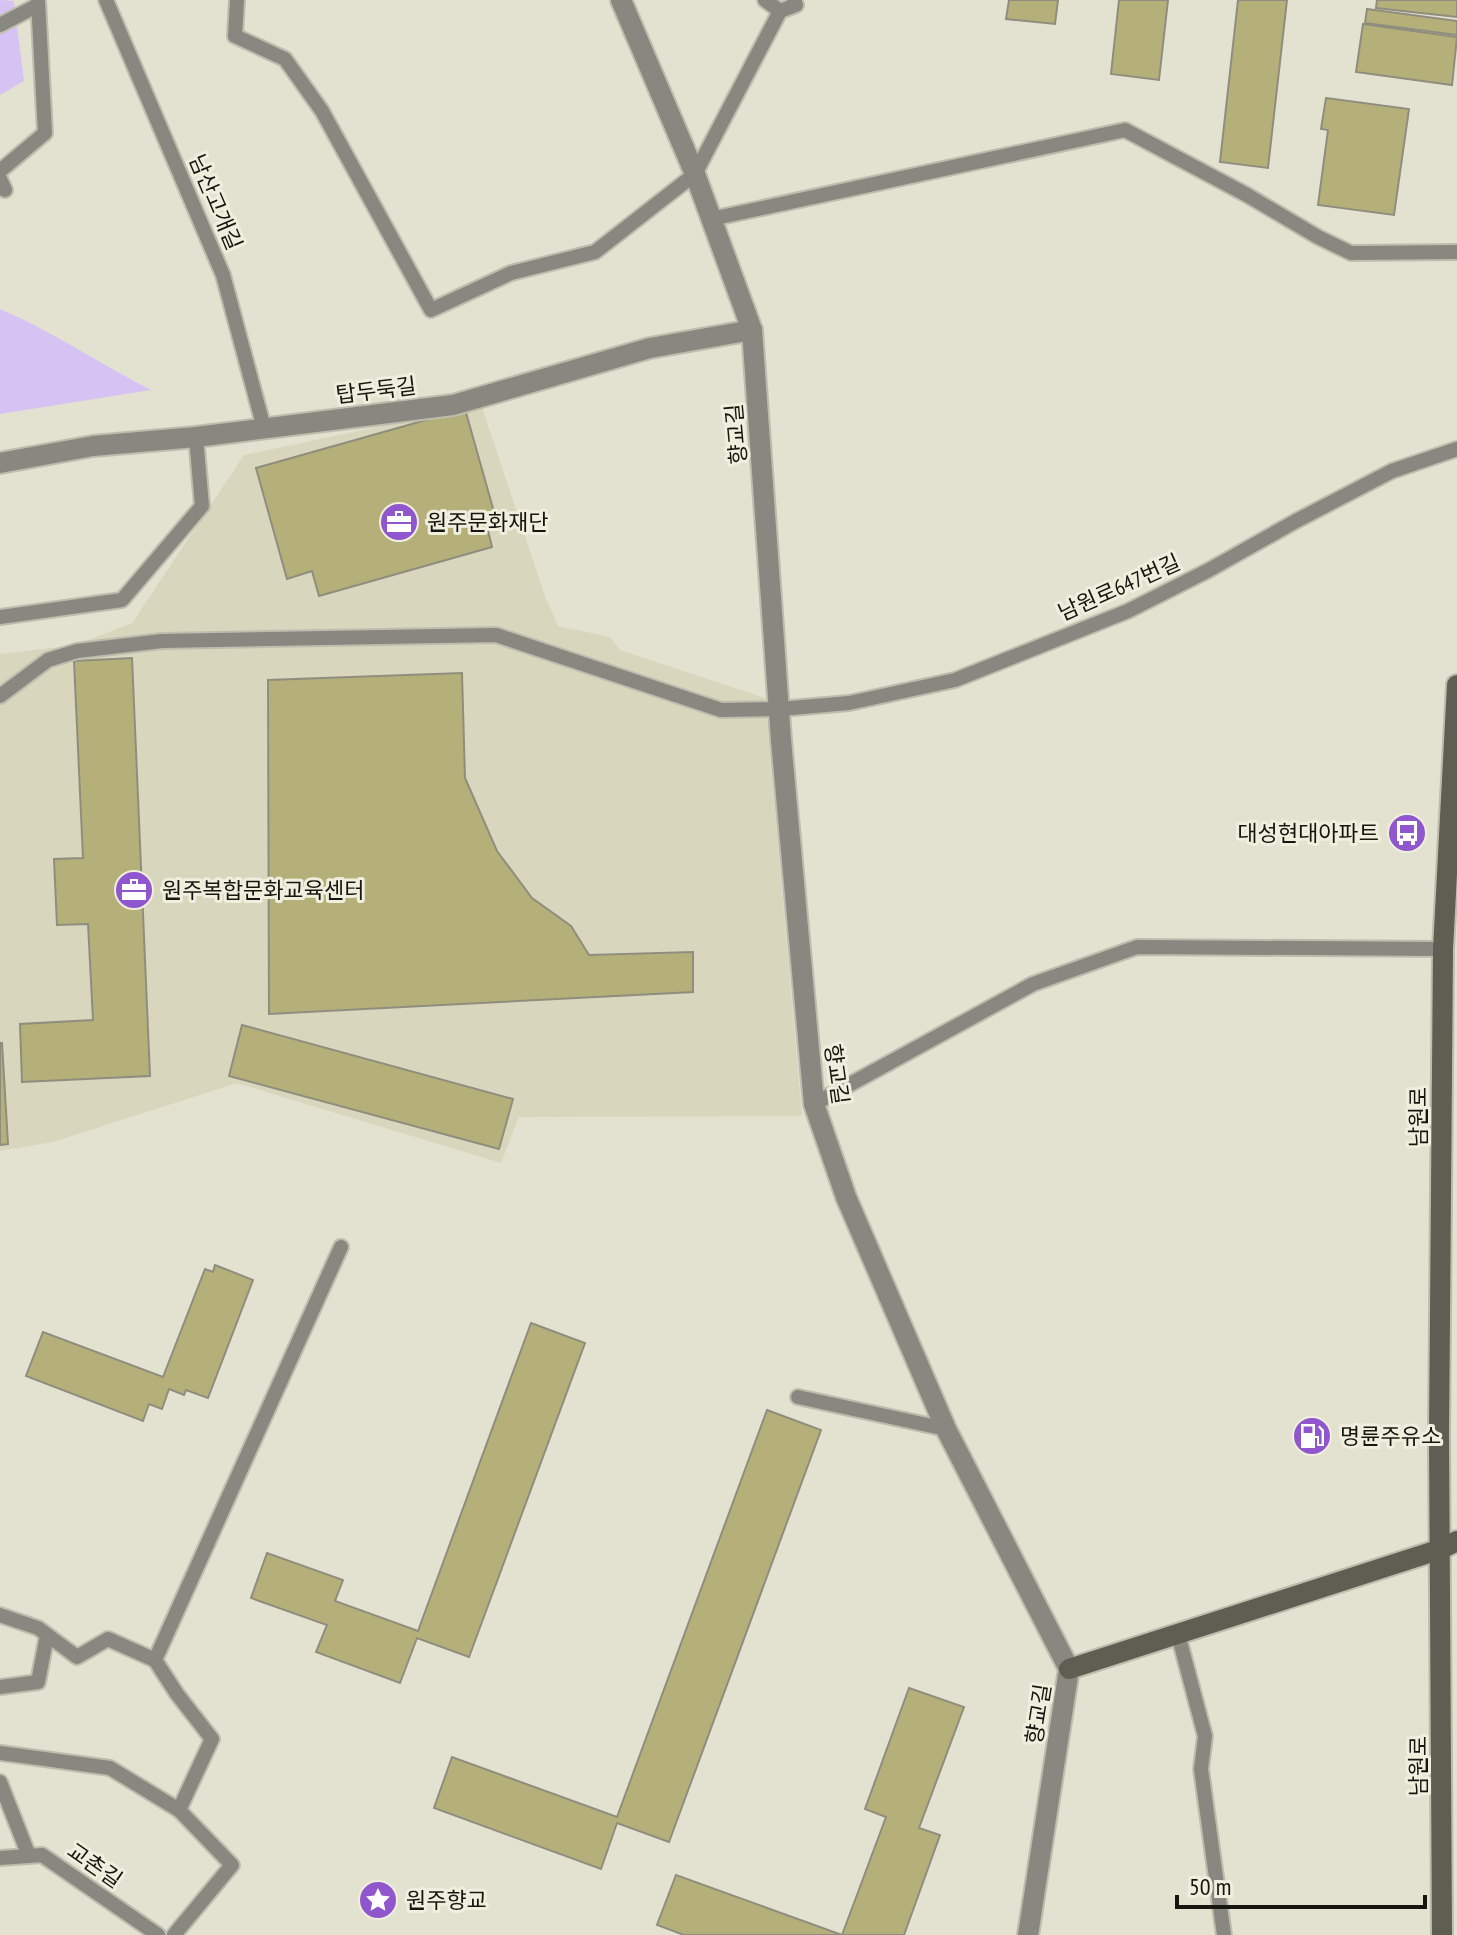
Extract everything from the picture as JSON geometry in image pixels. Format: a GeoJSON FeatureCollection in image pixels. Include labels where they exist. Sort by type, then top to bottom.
{"type":"FeatureCollection","features":[{"type":"Feature","properties":{"kind":"street","name":"향교길"},"geometry":{"type":"LineString","coordinates":[[621,0],[695,174],[752,330],[814,1104],[846,1197],[946,1429],[1069,1669],[1028,1935]]}},
{"type":"Feature","properties":{"kind":"street","name":"탑두둑길"},"geometry":{"type":"LineString","coordinates":[[0,463],[93,446],[196,437],[453,405],[650,348],[752,330]]}},
{"type":"Feature","properties":{"kind":"street","name":"남원로"},"geometry":{"type":"LineString","coordinates":[[1442,1935],[1449,1545],[1439,1435],[1443,949],[1457,685]]}},
{"type":"Feature","properties":{"kind":"street"},"geometry":{"type":"LineString","coordinates":[[1069,1669],[1449,1545]]}},
{"type":"Feature","properties":{"kind":"lane","name":"남산고개길"},"geometry":{"type":"LineString","coordinates":[[106,0],[223,275],[264,428]]}},
{"type":"Feature","properties":{"kind":"lane"},"geometry":{"type":"LineString","coordinates":[[237,0],[235,36],[285,59],[322,111],[431,310],[511,273],[595,252],[695,174],[780,11],[796,5],[794,0]]}},
{"type":"Feature","properties":{"kind":"lane"},"geometry":{"type":"LineString","coordinates":[[765,0],[780,11]]}},
{"type":"Feature","properties":{"kind":"lane"},"geometry":{"type":"LineString","coordinates":[[0,25],[38,2],[45,133],[0,171]]}},
{"type":"Feature","properties":{"kind":"lane"},"geometry":{"type":"LineString","coordinates":[[711,219],[1125,130],[1351,253],[1457,252]]}},
{"type":"Feature","properties":{"kind":"lane"},"geometry":{"type":"LineString","coordinates":[[0,617],[122,600],[202,506],[196,437]]}},
{"type":"Feature","properties":{"kind":"lane","name":"남원로647번길"},"geometry":{"type":"LineString","coordinates":[[0,696],[48,660],[77,651],[162,641],[496,635],[721,710],[849,703],[955,680],[1128,611],[1392,471],[1457,449]]}},
{"type":"Feature","properties":{"kind":"lane"},"geometry":{"type":"LineString","coordinates":[[814,1104],[1033,984],[1137,947],[1443,949]]}},
{"type":"Feature","properties":{"kind":"lane"},"geometry":{"type":"LineString","coordinates":[[155,1660],[341,1247]]}},
{"type":"Feature","properties":{"kind":"lane"},"geometry":{"type":"LineString","coordinates":[[798,1397],[946,1429]]}},
{"type":"Feature","properties":{"kind":"lane"},"geometry":{"type":"LineString","coordinates":[[0,1615],[38,1628],[77,1657],[108,1639],[155,1660],[212,1739],[179,1810]]}},
{"type":"Feature","properties":{"kind":"lane"},"geometry":{"type":"LineString","coordinates":[[1178,1634],[1205,1736],[1201,1769],[1224,1935]]}},
{"type":"Feature","properties":{"kind":"lane"},"geometry":{"type":"LineString","coordinates":[[0,1687],[38,1682],[47,1635]]}},
{"type":"Feature","properties":{"kind":"lane"},"geometry":{"type":"LineString","coordinates":[[0,1753],[110,1768],[179,1810],[232,1865],[174,1935]]}},
{"type":"Feature","properties":{"kind":"lane"},"geometry":{"type":"LineString","coordinates":[[0,1782],[29,1856]]}},
{"type":"Feature","properties":{"kind":"lane","name":"교촌길"},"geometry":{"type":"LineString","coordinates":[[0,1858],[42,1855],[158,1935]]}},
{"type":"Feature","properties":{"kind":"shaded area"},"geometry":{"type":"Polygon","coordinates":[[[0,0],[14,1],[24,81],[0,95],[0,0]]]}},
{"type":"Feature","properties":{"kind":"shaded area"},"geometry":{"type":"Polygon","coordinates":[[[0,309],[38,327],[151,390],[0,414],[0,309]]]}},
{"type":"Feature","properties":{"kind":"shaded area"},"geometry":{"type":"Polygon","coordinates":[[[481,405],[545,596],[558,626],[610,637],[620,650],[765,698],[802,1116],[519,1117],[501,1163],[237,1083],[53,1142],[0,1151],[0,654],[76,645],[132,623],[244,455],[481,405]]]}},
{"type":"Feature","properties":{"kind":"building"},"geometry":{"type":"Polygon","coordinates":[[[1009,0],[1058,0],[1055,24],[1006,19],[1009,0]]]}},
{"type":"Feature","properties":{"kind":"building"},"geometry":{"type":"Polygon","coordinates":[[[1119,0],[1168,0],[1159,80],[1111,74],[1119,0]]]}},
{"type":"Feature","properties":{"kind":"building"},"geometry":{"type":"Polygon","coordinates":[[[1238,0],[1287,0],[1268,168],[1220,162],[1238,0]]]}},
{"type":"Feature","properties":{"kind":"building"},"geometry":{"type":"Polygon","coordinates":[[[1377,0],[1457,0],[1457,17],[1376,8],[1377,0]]]}},
{"type":"Feature","properties":{"kind":"building"},"geometry":{"type":"Polygon","coordinates":[[[1367,9],[1457,21],[1457,35],[1365,23],[1367,9]]]}},
{"type":"Feature","properties":{"kind":"building"},"geometry":{"type":"Polygon","coordinates":[[[1363,24],[1457,37],[1452,85],[1356,72],[1363,24]]]}},
{"type":"Feature","properties":{"kind":"building"},"geometry":{"type":"Polygon","coordinates":[[[1326,98],[1409,109],[1394,215],[1318,205],[1328,130],[1321,129],[1326,98]]]}},
{"type":"Feature","properties":{"kind":"building"},"geometry":{"type":"Polygon","coordinates":[[[465,409],[496,519],[486,522],[492,547],[319,596],[312,571],[287,579],[256,468],[465,409]]]}},
{"type":"Feature","properties":{"kind":"building"},"geometry":{"type":"Polygon","coordinates":[[[132,658],[150,1076],[22,1082],[20,1024],[93,1020],[88,924],[57,925],[54,859],[83,858],[74,661],[132,658]]]}},
{"type":"Feature","properties":{"kind":"building"},"geometry":{"type":"Polygon","coordinates":[[[462,673],[465,778],[497,851],[532,898],[571,926],[589,955],[693,952],[693,992],[269,1014],[268,680],[462,673]]]}},
{"type":"Feature","properties":{"kind":"building"},"geometry":{"type":"Polygon","coordinates":[[[242,1025],[513,1099],[499,1149],[229,1076],[242,1025]]]}},
{"type":"Feature","properties":{"kind":"building"},"geometry":{"type":"Polygon","coordinates":[[[0,1043],[8,1144],[0,1145],[0,1043]]]}},
{"type":"Feature","properties":{"kind":"building"},"geometry":{"type":"Polygon","coordinates":[[[215,1265],[253,1280],[208,1398],[186,1390],[184,1395],[169,1389],[162,1409],[149,1404],[143,1421],[26,1376],[43,1332],[163,1377],[205,1269],[213,1272],[215,1265]]]}},
{"type":"Feature","properties":{"kind":"building"},"geometry":{"type":"Polygon","coordinates":[[[531,1323],[585,1343],[469,1657],[417,1638],[400,1683],[316,1652],[327,1625],[251,1598],[267,1553],[343,1580],[335,1601],[418,1631],[531,1323]]]}},
{"type":"Feature","properties":{"kind":"building"},"geometry":{"type":"Polygon","coordinates":[[[767,1410],[821,1430],[669,1842],[617,1823],[601,1869],[434,1808],[452,1757],[617,1817],[767,1410]]]}},
{"type":"Feature","properties":{"kind":"building"},"geometry":{"type":"Polygon","coordinates":[[[909,1688],[964,1707],[919,1828],[940,1835],[904,1935],[842,1935],[886,1817],[865,1809],[909,1688]]]}},
{"type":"Feature","properties":{"kind":"building"},"geometry":{"type":"Polygon","coordinates":[[[676,1875],[842,1935],[684,1935],[657,1925],[676,1875]]]}},
{"type":"Feature","properties":{"kind":"place","name":"원주문화재단"},"geometry":{"type":"Point","coordinates":[399,522]}},
{"type":"Feature","properties":{"kind":"place","name":"대성현대아파트"},"geometry":{"type":"Point","coordinates":[1407,833]}},
{"type":"Feature","properties":{"kind":"place","name":"원주복합문화교육센터"},"geometry":{"type":"Point","coordinates":[134,890]}},
{"type":"Feature","properties":{"kind":"place","name":"명륜주유소"},"geometry":{"type":"Point","coordinates":[1312,1436]}},
{"type":"Feature","properties":{"kind":"place","name":"원주향교"},"geometry":{"type":"Point","coordinates":[378,1900]}}]}
